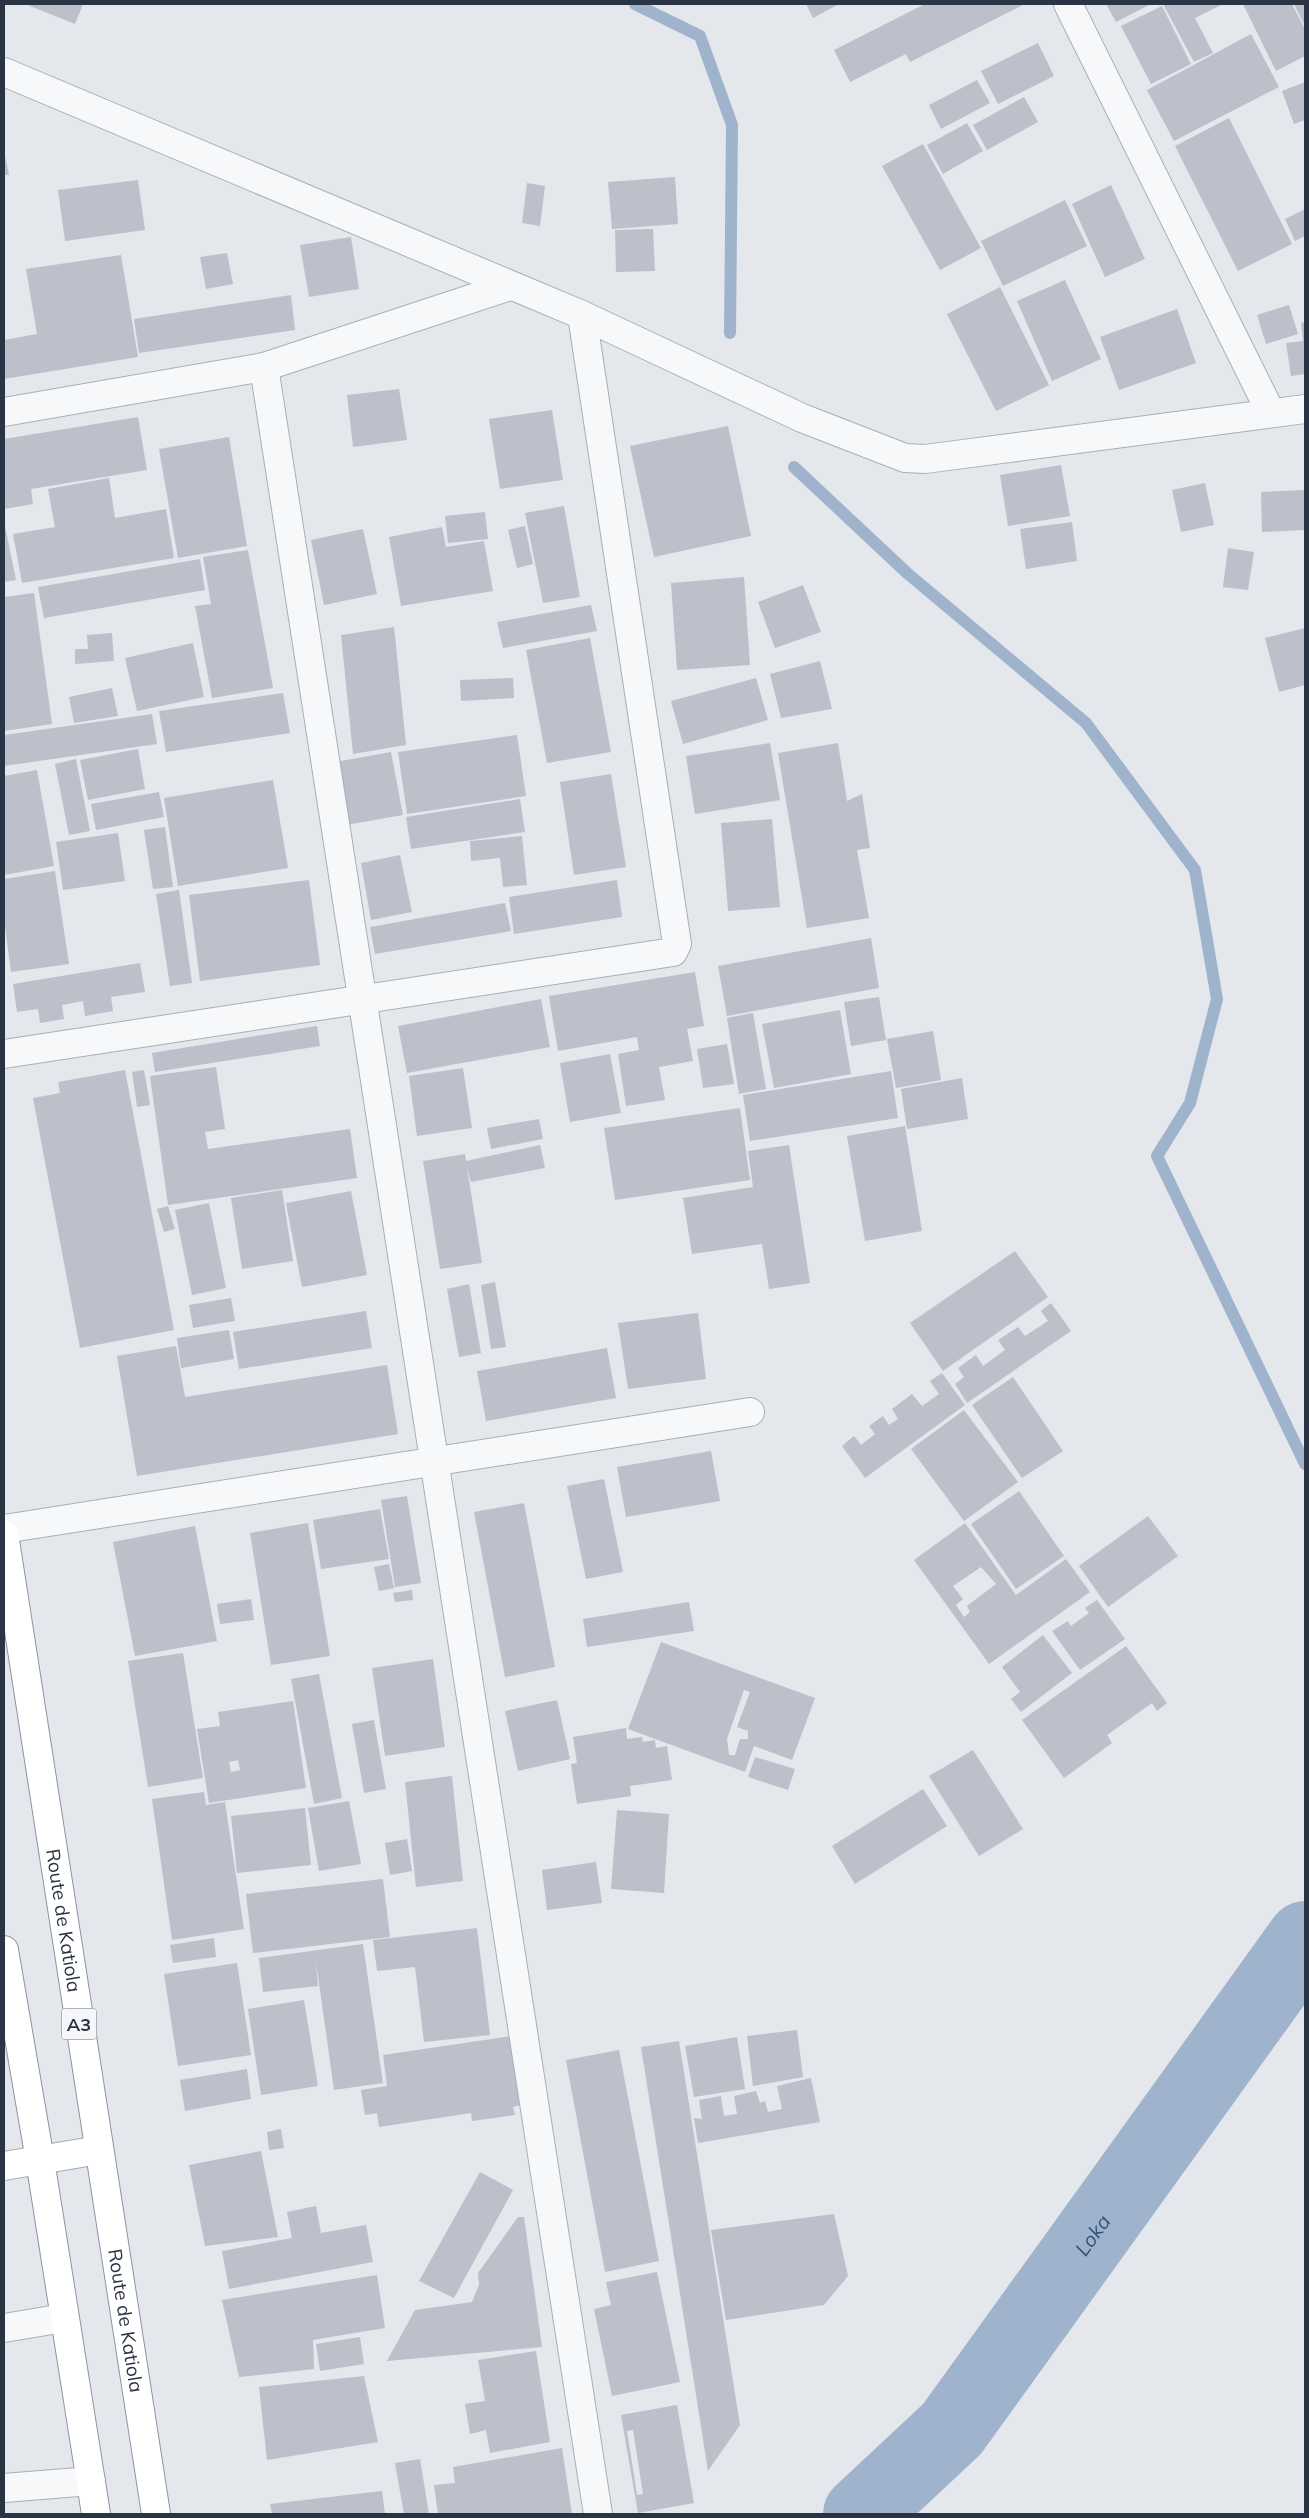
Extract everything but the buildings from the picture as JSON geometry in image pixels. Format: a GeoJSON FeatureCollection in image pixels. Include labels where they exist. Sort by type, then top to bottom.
{"type":"FeatureCollection","features":[{"type":"Feature","properties":{"kind":"main road","name":"Route de Katiola"},"geometry":{"type":"LineString","coordinates":[[4,1534],[156,2514]]}},
{"type":"Feature","properties":{"kind":"main road"},"geometry":{"type":"LineString","coordinates":[[4,1950],[40,2160],[96,2514]]}},
{"type":"Feature","properties":{"kind":"main road"},"geometry":{"type":"LineString","coordinates":[[4,2166],[99,2150]]}},
{"type":"Feature","properties":{"kind":"street"},"geometry":{"type":"LineString","coordinates":[[1068,4],[1271,413]]}},
{"type":"Feature","properties":{"kind":"street"},"geometry":{"type":"LineString","coordinates":[[4,72],[582,315],[802,418],[914,460],[1305,409]]}},
{"type":"Feature","properties":{"kind":"street"},"geometry":{"type":"LineString","coordinates":[[4,412],[264,367],[510,286]]}},
{"type":"Feature","properties":{"kind":"street"},"geometry":{"type":"LineString","coordinates":[[4,1054],[361,998],[673,952],[676,948],[582,315]]}},
{"type":"Feature","properties":{"kind":"street"},"geometry":{"type":"LineString","coordinates":[[264,367],[598,2514]]}},
{"type":"Feature","properties":{"kind":"street"},"geometry":{"type":"LineString","coordinates":[[4,1528],[750,1412]]}},
{"type":"Feature","properties":{"kind":"street"},"geometry":{"type":"LineString","coordinates":[[4,2328],[64,2318]]}},
{"type":"Feature","properties":{"kind":"street"},"geometry":{"type":"LineString","coordinates":[[4,2488],[91,2481]]}},
{"type":"Feature","properties":{"kind":"waterway"},"geometry":{"type":"LineString","coordinates":[[635,4],[700,36],[732,125],[730,333]]}},
{"type":"Feature","properties":{"kind":"waterway"},"geometry":{"type":"LineString","coordinates":[[794,467],[907,573],[1086,723],[1195,870],[1217,999],[1190,1103],[1157,1156],[1305,1464]]}},
{"type":"Feature","properties":{"kind":"waterway","name":"Loka"},"geometry":{"type":"LineString","coordinates":[[861,2514],[952,2429],[1305,1939]]}}]}
